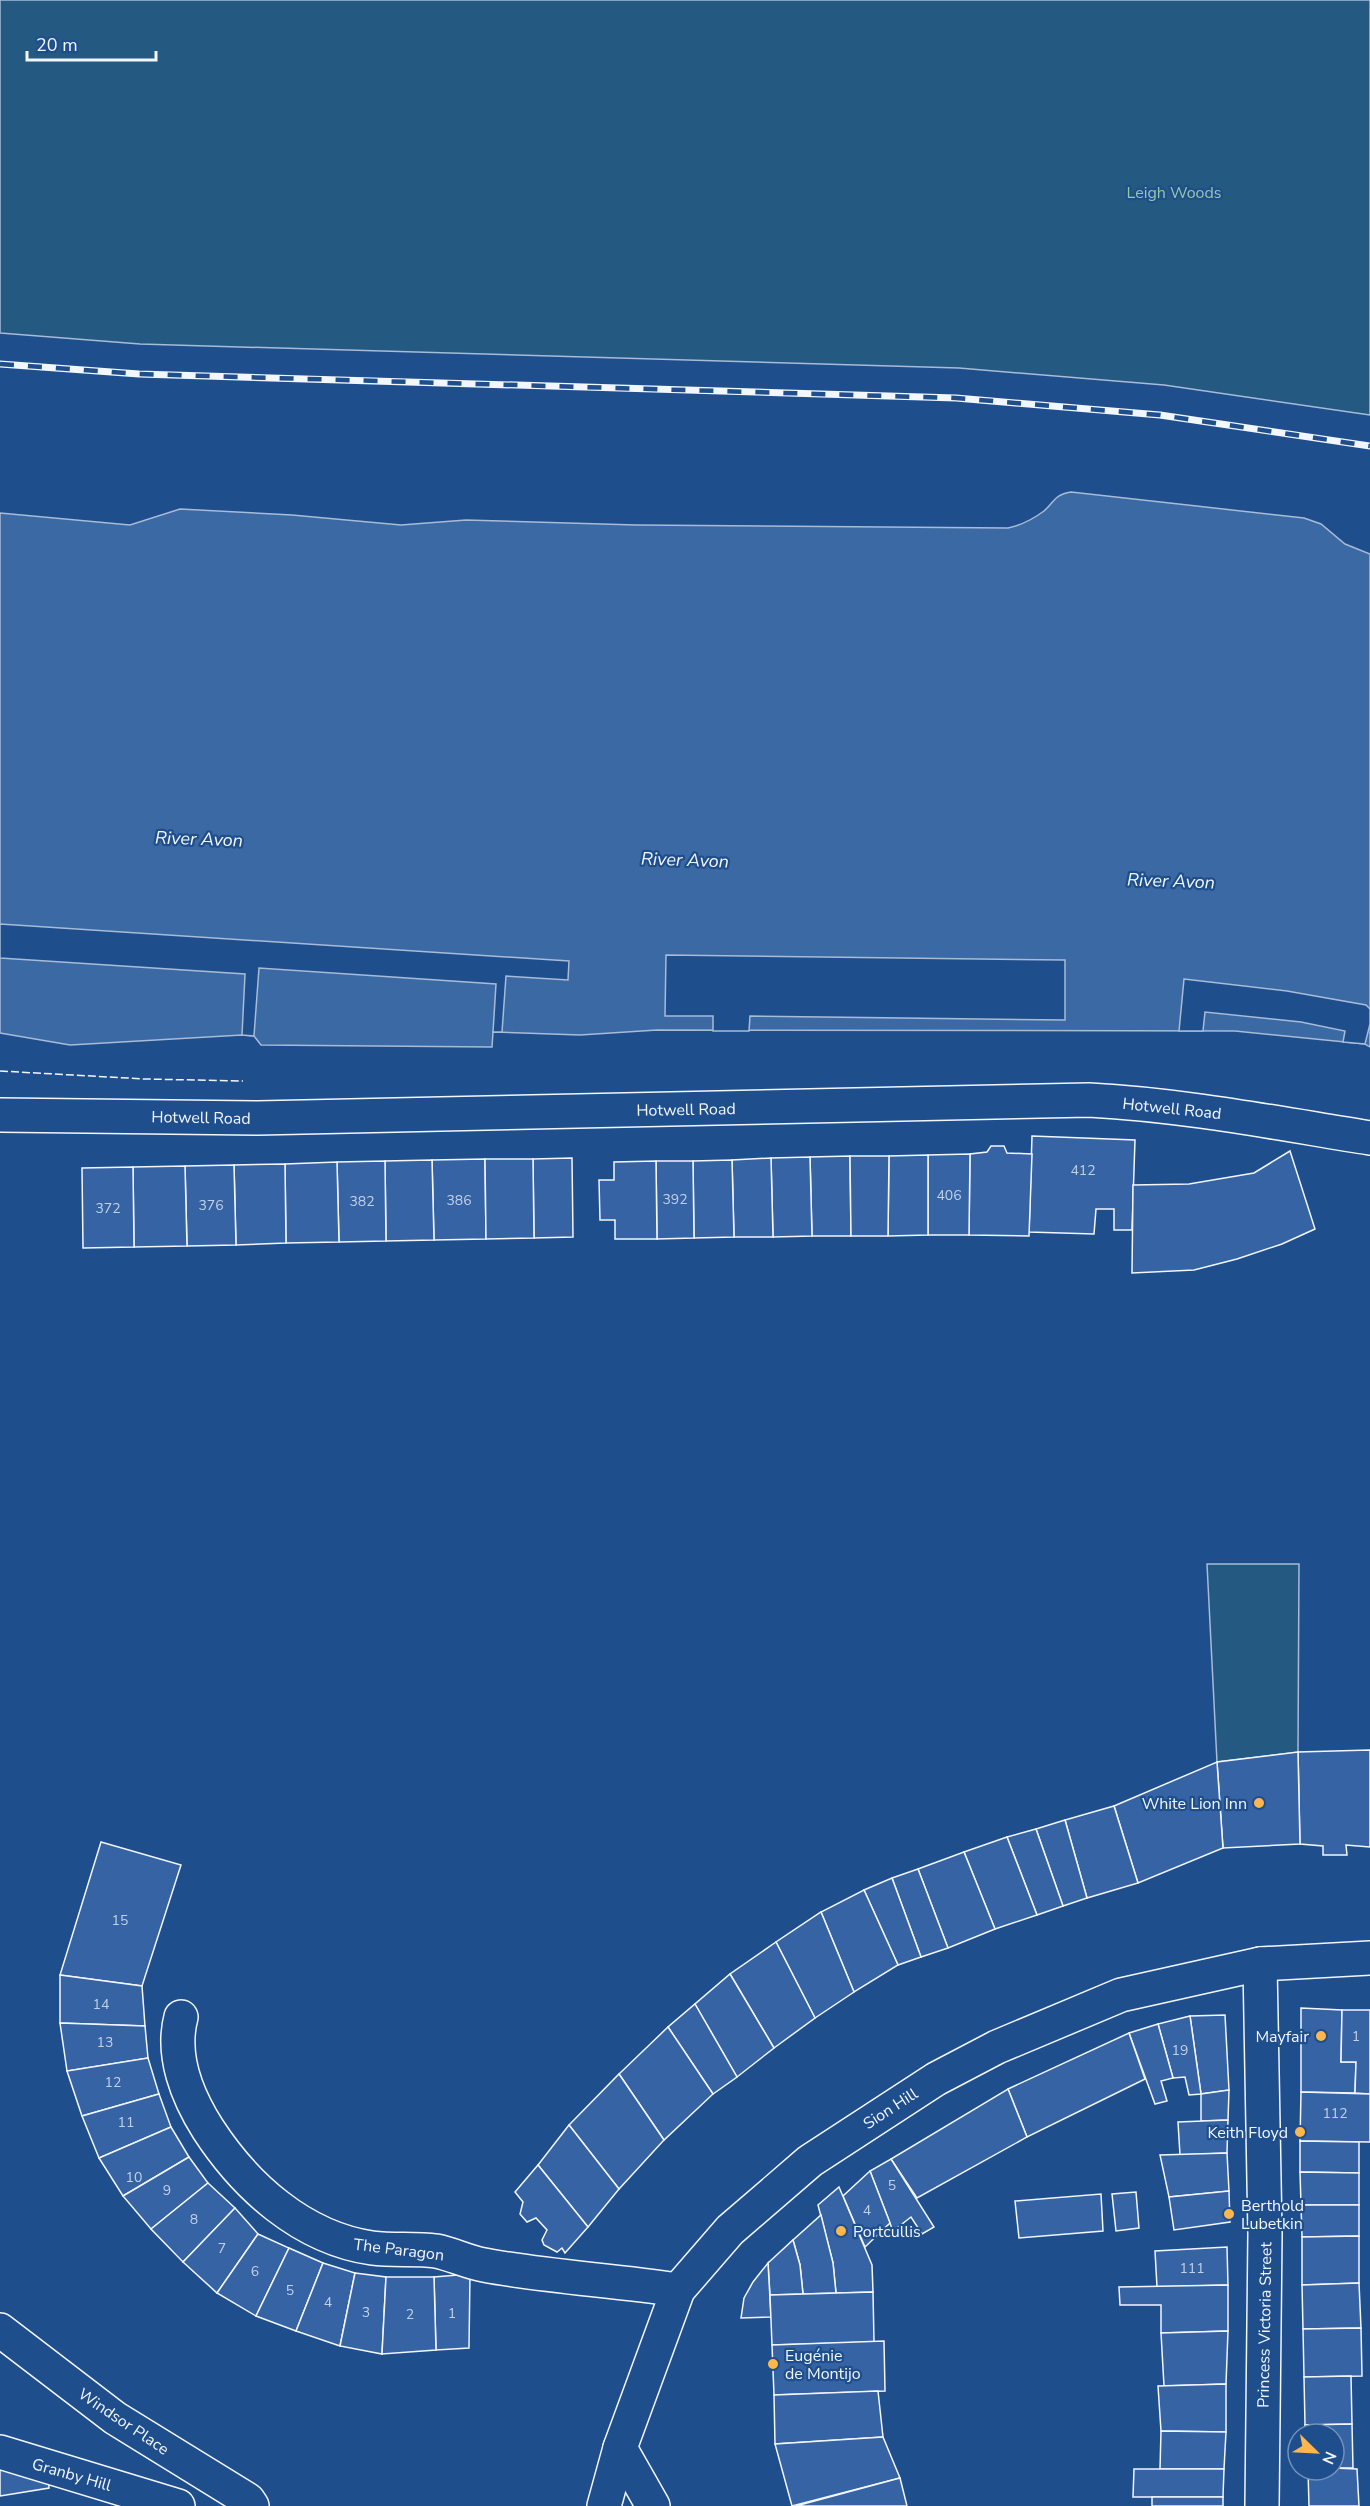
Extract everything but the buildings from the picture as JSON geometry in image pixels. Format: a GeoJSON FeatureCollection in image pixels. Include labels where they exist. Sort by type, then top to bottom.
{"type":"FeatureCollection","features":[{"type":"Feature","properties":{"kind":"main road","name":"Hotwell Road"},"geometry":{"type":"LineString","coordinates":[[0,1115],[258,1118],[1089,1100],[1147,1103],[1370,1138]]}},
{"type":"Feature","properties":{"kind":"main road","name":"Sion Hill"},"geometry":{"type":"LineString","coordinates":[[604,2506],[620,2448],[678,2290],[730,2230],[810,2161],[936,2079],[997,2047],[1121,1995],[1260,1964],[1370,1958]]}},
{"type":"Feature","properties":{"kind":"main road","name":"Princess Victoria Street"},"geometry":{"type":"LineString","coordinates":[[1260,1964],[1265,2234],[1262,2506]]}},
{"type":"Feature","properties":{"kind":"main road","name":"The Paragon"},"geometry":{"type":"LineString","coordinates":[[181,2017],[178,2056],[202,2119],[229,2158],[244,2175],[269,2199],[303,2223],[344,2242],[375,2249],[433,2251],[484,2265],[623,2281],[678,2290]]}},
{"type":"Feature","properties":{"kind":"main road","name":"Windsor Place"},"geometry":{"type":"LineString","coordinates":[[0,2330],[115,2418],[248,2499],[252,2506]]}},
{"type":"Feature","properties":{"kind":"main road"},"geometry":{"type":"LineString","coordinates":[[620,2448],[653,2506]]}},
{"type":"Feature","properties":{"kind":"main road","name":"Granby Hill"},"geometry":{"type":"LineString","coordinates":[[0,2452],[178,2506]]}},
{"type":"Feature","properties":{"kind":"green space","name":"Leigh Woods"},"geometry":{"type":"Polygon","coordinates":[[[0,0],[1370,0],[1370,415],[1164,385],[959,368],[140,344],[0,333],[0,0]]]}},
{"type":"Feature","properties":{"kind":"green space"},"geometry":{"type":"Polygon","coordinates":[[[1207,1564],[1299,1564],[1298,1752],[1217,1762],[1207,1564]]]}},
{"type":"Feature","properties":{"kind":"water","name":"River Avon"},"geometry":{"type":"Polygon","coordinates":[[[1071,492],[1304,518],[1321,524],[1345,544],[1370,554],[1370,1047],[1365,1044],[1235,1031],[657,1030],[580,1035],[493,1032],[492,1047],[261,1045],[254,1036],[242,1035],[70,1045],[0,1033],[0,513],[130,525],[180,509],[292,515],[401,525],[466,520],[636,525],[1008,528],[1031,520],[1058,497],[1071,492]]]}},
{"type":"Feature","properties":{"kind":"pier"},"geometry":{"type":"Polygon","coordinates":[[[0,924],[569,961],[568,980],[506,976],[502,1032],[493,1032],[496,984],[259,968],[254,1036],[242,1035],[245,974],[0,958],[0,924]]]}},
{"type":"Feature","properties":{"kind":"pier"},"geometry":{"type":"Polygon","coordinates":[[[666,955],[1065,960],[1065,1020],[750,1016],[749,1031],[713,1031],[713,1016],[665,1016],[666,955]]]}},
{"type":"Feature","properties":{"kind":"pier"},"geometry":{"type":"Polygon","coordinates":[[[1184,979],[1287,991],[1366,1005],[1370,1009],[1370,1024],[1365,1044],[1343,1042],[1345,1031],[1301,1022],[1205,1012],[1203,1031],[1179,1031],[1184,979]]]}},
{"type":"Feature","properties":{"kind":"railway"},"geometry":{"type":"LineString","coordinates":[[0,364],[139,374],[956,398],[1160,415],[1370,446]]}},
{"type":"Feature","properties":{"kind":"fence"},"geometry":{"type":"LineString","coordinates":[[0,1071],[145,1079],[243,1081]]}},
{"type":"Feature","properties":{"kind":"place","name":"White Lion Inn"},"geometry":{"type":"Point","coordinates":[1259,1803]}},
{"type":"Feature","properties":{"kind":"place","name":"Mayfair"},"geometry":{"type":"Point","coordinates":[1321,2036]}},
{"type":"Feature","properties":{"kind":"place","name":"Keith Floyd"},"geometry":{"type":"Point","coordinates":[1300,2132]}},
{"type":"Feature","properties":{"kind":"place","name":"Berthold Lubetkin"},"geometry":{"type":"Point","coordinates":[1229,2214]}},
{"type":"Feature","properties":{"kind":"place","name":"Portcullis"},"geometry":{"type":"Point","coordinates":[841,2231]}},
{"type":"Feature","properties":{"kind":"place","name":"Eugénie de Montijo"},"geometry":{"type":"Point","coordinates":[773,2364]}}]}
